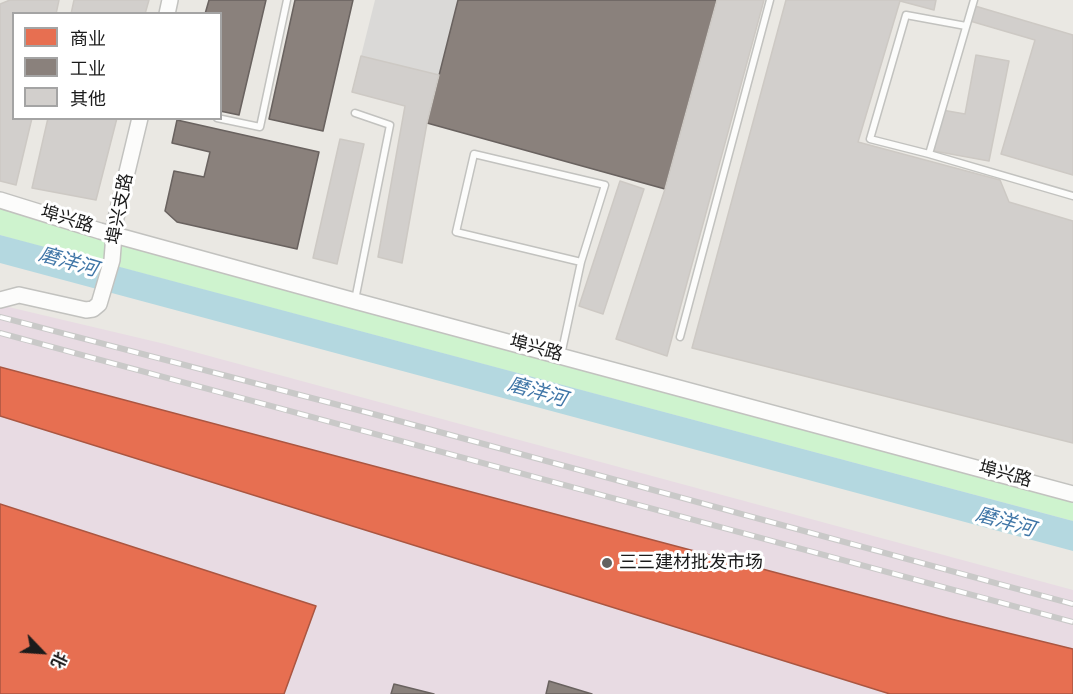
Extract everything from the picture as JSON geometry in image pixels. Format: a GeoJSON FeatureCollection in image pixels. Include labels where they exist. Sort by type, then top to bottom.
{"type":"FeatureCollection","features":[{"type":"Feature","properties":{"kind":"street","name":"埠兴支路"},"geometry":{"type":"LineString","coordinates":[[0,300],[20,295],[86,310],[93,309],[102,297],[112,260],[115,222],[140,120]]}},
{"type":"Feature","properties":{"kind":"street","name":"埠兴路"},"geometry":{"type":"LineString","coordinates":[[0,200],[355,301],[1073,494]]}},
{"type":"Feature","properties":{"kind":"lane"},"geometry":{"type":"LineString","coordinates":[[222,119],[260,127],[287,0]]}},
{"type":"Feature","properties":{"kind":"lane"},"geometry":{"type":"LineString","coordinates":[[680,337],[770,0]]}},
{"type":"Feature","properties":{"kind":"lane"},"geometry":{"type":"LineString","coordinates":[[929,154],[974,0]]}},
{"type":"Feature","properties":{"kind":"lane"},"geometry":{"type":"LineString","coordinates":[[966,26],[906,15],[870,139],[1073,196]]}},
{"type":"Feature","properties":{"kind":"lane"},"geometry":{"type":"LineString","coordinates":[[355,113],[390,125],[355,301]]}},
{"type":"Feature","properties":{"kind":"lane"},"geometry":{"type":"LineString","coordinates":[[561,356],[581,262],[605,185],[474,154],[456,232],[581,262]]}},
{"type":"Feature","properties":{"kind":"shaded area"},"geometry":{"type":"Polygon","coordinates":[[[375,0],[458,0],[439,75],[361,56],[375,0]]]}},
{"type":"Feature","properties":{"kind":"shaded area"},"geometry":{"type":"Polygon","coordinates":[[[0,305],[165,344],[1073,590],[1073,694],[0,694],[0,305]]]}},
{"type":"Feature","properties":{"kind":"green space"},"geometry":{"type":"Polygon","coordinates":[[[0,206],[1073,497],[1073,521],[17,240],[0,235],[0,206]]]}},
{"type":"Feature","properties":{"kind":"water","name":"磨洋河"},"geometry":{"type":"Polygon","coordinates":[[[0,235],[1073,521],[1073,551],[0,263],[0,235]]]}},
{"type":"Feature","properties":{"kind":"building: 商业","name":"三三建材批发市场"},"geometry":{"type":"Polygon","coordinates":[[[0,367],[951,619],[1073,649],[1073,694],[890,694],[0,416],[0,367]]]}},
{"type":"Feature","properties":{"kind":"building: 商业"},"geometry":{"type":"Polygon","coordinates":[[[0,504],[316,606],[284,694],[0,694],[0,504]]]}},
{"type":"Feature","properties":{"kind":"building: 工业"},"geometry":{"type":"Polygon","coordinates":[[[209,0],[266,0],[239,115],[222,111],[222,12],[206,12],[209,0]]]}},
{"type":"Feature","properties":{"kind":"building: 工业"},"geometry":{"type":"Polygon","coordinates":[[[295,0],[353,0],[323,131],[269,119],[295,0]]]}},
{"type":"Feature","properties":{"kind":"building: 工业"},"geometry":{"type":"Polygon","coordinates":[[[458,0],[717,0],[665,189],[427,123],[458,0]]]}},
{"type":"Feature","properties":{"kind":"building: 工业"},"geometry":{"type":"Polygon","coordinates":[[[177,120],[319,152],[297,249],[177,222],[165,211],[174,171],[204,177],[210,152],[172,143],[177,120]]]}},
{"type":"Feature","properties":{"kind":"building: 工业"},"geometry":{"type":"Polygon","coordinates":[[[549,681],[592,694],[546,694],[549,681]]]}},
{"type":"Feature","properties":{"kind":"building: 工业"},"geometry":{"type":"Polygon","coordinates":[[[394,684],[434,694],[391,694],[394,684]]]}},
{"type":"Feature","properties":{"kind":"building: 其他"},"geometry":{"type":"Polygon","coordinates":[[[10,0],[59,0],[56,12],[12,12],[12,120],[32,120],[16,185],[0,181],[0,4],[10,0]]]}},
{"type":"Feature","properties":{"kind":"building: 其他"},"geometry":{"type":"Polygon","coordinates":[[[74,0],[149,0],[146,12],[71,12],[74,0]]]}},
{"type":"Feature","properties":{"kind":"building: 其他"},"geometry":{"type":"Polygon","coordinates":[[[717,0],[764,0],[667,356],[616,339],[665,189],[717,0]]]}},
{"type":"Feature","properties":{"kind":"building: 其他"},"geometry":{"type":"Polygon","coordinates":[[[786,0],[936,0],[934,10],[900,1],[858,142],[1000,180],[1009,202],[1073,221],[1073,443],[692,348],[786,0]]]}},
{"type":"Feature","properties":{"kind":"building: 其他"},"geometry":{"type":"Polygon","coordinates":[[[975,6],[1073,35],[1073,175],[1001,154],[1035,40],[970,21],[975,6]]]}},
{"type":"Feature","properties":{"kind":"building: 其他"},"geometry":{"type":"Polygon","coordinates":[[[976,55],[1009,61],[989,161],[934,151],[942,110],[965,114],[976,55]]]}},
{"type":"Feature","properties":{"kind":"building: 其他"},"geometry":{"type":"Polygon","coordinates":[[[361,56],[439,75],[427,123],[402,263],[378,257],[405,106],[352,92],[361,56]]]}},
{"type":"Feature","properties":{"kind":"building: 其他"},"geometry":{"type":"Polygon","coordinates":[[[48,120],[116,120],[96,200],[32,188],[48,120]]]}},
{"type":"Feature","properties":{"kind":"building: 其他"},"geometry":{"type":"Polygon","coordinates":[[[340,139],[364,144],[337,264],[313,258],[340,139]]]}},
{"type":"Feature","properties":{"kind":"building: 其他"},"geometry":{"type":"Polygon","coordinates":[[[620,181],[644,189],[603,314],[579,306],[620,181]]]}},
{"type":"Feature","properties":{"kind":"railway"},"geometry":{"type":"LineString","coordinates":[[0,317],[377,415],[1073,604]]}},
{"type":"Feature","properties":{"kind":"railway"},"geometry":{"type":"LineString","coordinates":[[0,333],[1073,622]]}},
{"type":"Feature","properties":{"kind":"place","name":"三三建材批发市场"},"geometry":{"type":"Point","coordinates":[607,563]}}]}
